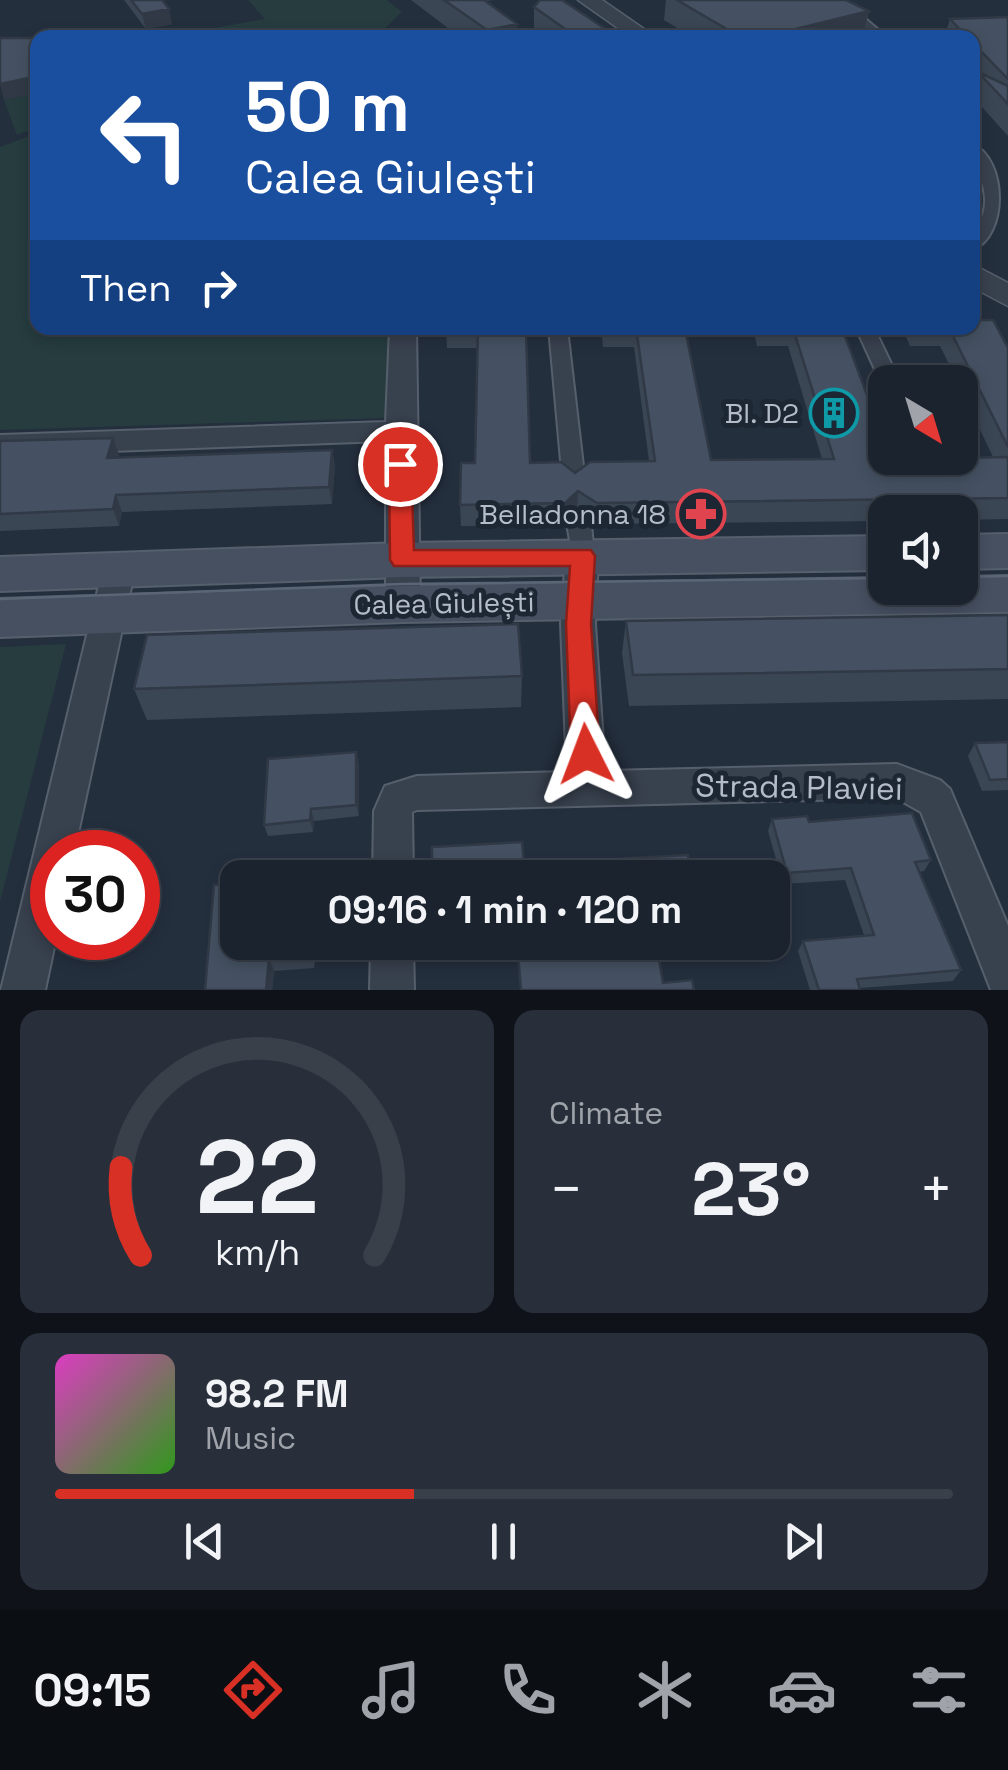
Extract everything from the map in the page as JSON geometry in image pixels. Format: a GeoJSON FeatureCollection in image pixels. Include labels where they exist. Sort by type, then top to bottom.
{"type":"FeatureCollection","features":[{"type":"Feature","properties":{"kind":"main road","name":"Calea Giulești"},"geometry":{"type":"LineString","coordinates":[[0,618],[113,592],[403,582],[581,560],[868,553]]}},
{"type":"Feature","properties":{"kind":"main road","name":"Calea Giulești"},"geometry":{"type":"LineString","coordinates":[[581,560],[1008,594]]}},
{"type":"Feature","properties":{"kind":"main road","name":"Calea Giulești"},"geometry":{"type":"LineString","coordinates":[[0,574],[113,592]]}},
{"type":"Feature","properties":{"kind":"street"},"geometry":{"type":"LineString","coordinates":[[560,0],[605,30]]}},
{"type":"Feature","properties":{"kind":"street"},"geometry":{"type":"LineString","coordinates":[[588,0],[635,30]]}},
{"type":"Feature","properties":{"kind":"street"},"geometry":{"type":"LineString","coordinates":[[833,0],[870,30]]}},
{"type":"Feature","properties":{"kind":"street"},"geometry":{"type":"LineString","coordinates":[[980,160],[994,177],[1002,206],[998,220],[980,237]]}},
{"type":"Feature","properties":{"kind":"street"},"geometry":{"type":"LineString","coordinates":[[980,249],[1008,268]]}},
{"type":"Feature","properties":{"kind":"street"},"geometry":{"type":"LineString","coordinates":[[980,278],[1008,297]]}},
{"type":"Feature","properties":{"kind":"street"},"geometry":{"type":"LineString","coordinates":[[403,582],[400,432],[404,335]]}},
{"type":"Feature","properties":{"kind":"street"},"geometry":{"type":"LineString","coordinates":[[559,335],[574,484]]}},
{"type":"Feature","properties":{"kind":"street"},"geometry":{"type":"LineString","coordinates":[[868,335],[882,365]]}},
{"type":"Feature","properties":{"kind":"street"},"geometry":{"type":"LineString","coordinates":[[0,445],[400,432]]}},
{"type":"Feature","properties":{"kind":"street"},"geometry":{"type":"LineString","coordinates":[[581,560],[578,624],[587,786]]}},
{"type":"Feature","properties":{"kind":"street"},"geometry":{"type":"LineString","coordinates":[[59,830],[113,592]]}},
{"type":"Feature","properties":{"kind":"street","name":"Strada Plaviei"},"geometry":{"type":"LineString","coordinates":[[392,860],[393,811],[398,798],[417,793],[587,786],[909,784],[936,801],[1008,978]]}},
{"type":"Feature","properties":{"kind":"street"},"geometry":{"type":"LineString","coordinates":[[23,990],[30,959]]}},
{"type":"Feature","properties":{"kind":"street"},"geometry":{"type":"LineString","coordinates":[[392,960],[392,990]]}},
{"type":"Feature","properties":{"kind":"green space"},"geometry":{"type":"Polygon","coordinates":[[[248,0],[387,0],[402,12],[383,30],[206,30],[265,19],[248,0]]]}},
{"type":"Feature","properties":{"kind":"green space"},"geometry":{"type":"Polygon","coordinates":[[[30,94],[30,130],[17,135],[4,100],[30,94]]]}},
{"type":"Feature","properties":{"kind":"green space"},"geometry":{"type":"Polygon","coordinates":[[[30,136],[30,335],[389,335],[387,418],[0,430],[0,147],[30,136]]]}},
{"type":"Feature","properties":{"kind":"green space"},"geometry":{"type":"Polygon","coordinates":[[[66,644],[0,902],[0,647],[66,644]]]}},
{"type":"Feature","properties":{"kind":"building"},"geometry":{"type":"Polygon","coordinates":[[[131,0],[162,0],[169,9],[142,14],[131,0]]]}},
{"type":"Feature","properties":{"kind":"building"},"geometry":{"type":"Polygon","coordinates":[[[444,0],[484,0],[517,24],[487,30],[444,0]]]}},
{"type":"Feature","properties":{"kind":"building"},"geometry":{"type":"Polygon","coordinates":[[[540,0],[562,0],[607,30],[567,30],[534,7],[540,0]]]}},
{"type":"Feature","properties":{"kind":"building"},"geometry":{"type":"Polygon","coordinates":[[[677,0],[846,0],[869,11],[792,30],[728,30],[677,0]]]}},
{"type":"Feature","properties":{"kind":"building"},"geometry":{"type":"Polygon","coordinates":[[[1008,17],[1008,79],[980,50],[980,30],[960,30],[950,19],[1008,17]]]}},
{"type":"Feature","properties":{"kind":"building"},"geometry":{"type":"Polygon","coordinates":[[[0,38],[30,38],[30,78],[0,84],[0,38]]]}},
{"type":"Feature","properties":{"kind":"building"},"geometry":{"type":"Polygon","coordinates":[[[980,73],[1008,86],[1008,104],[980,74],[980,73]]]}},
{"type":"Feature","properties":{"kind":"building"},"geometry":{"type":"Polygon","coordinates":[[[980,320],[993,320],[1008,348],[1008,447],[978,386],[978,365],[967,365],[952,335],[980,335],[980,320]]]}},
{"type":"Feature","properties":{"kind":"building"},"geometry":{"type":"Polygon","coordinates":[[[478,335],[526,335],[530,463],[561,462],[575,473],[590,462],[655,461],[637,335],[686,335],[711,460],[834,459],[795,335],[845,335],[868,398],[868,475],[978,475],[978,458],[1008,457],[1008,498],[868,495],[868,500],[597,503],[578,491],[565,503],[460,505],[461,463],[475,463],[478,335]]]}},
{"type":"Feature","properties":{"kind":"building"},"geometry":{"type":"Polygon","coordinates":[[[113,438],[107,458],[332,450],[329,487],[116,495],[113,509],[0,514],[0,441],[113,438]]]}},
{"type":"Feature","properties":{"kind":"building"},"geometry":{"type":"Polygon","coordinates":[[[1008,615],[1008,669],[633,675],[626,621],[1008,615]]]}},
{"type":"Feature","properties":{"kind":"building"},"geometry":{"type":"Polygon","coordinates":[[[518,624],[522,676],[134,689],[147,635],[518,624]]]}},
{"type":"Feature","properties":{"kind":"building"},"geometry":{"type":"Polygon","coordinates":[[[1008,742],[1008,779],[990,780],[975,743],[1008,742]]]}},
{"type":"Feature","properties":{"kind":"building"},"geometry":{"type":"Polygon","coordinates":[[[356,752],[356,805],[311,809],[310,820],[264,825],[268,759],[356,752]]]}},
{"type":"Feature","properties":{"kind":"building"},"geometry":{"type":"Polygon","coordinates":[[[912,813],[931,860],[915,862],[961,970],[857,979],[860,990],[819,990],[803,941],[874,935],[851,868],[790,873],[790,860],[783,860],[772,819],[807,816],[809,822],[912,813]]]}},
{"type":"Feature","properties":{"kind":"building"},"geometry":{"type":"Polygon","coordinates":[[[522,842],[524,860],[432,860],[432,847],[522,842]]]}},
{"type":"Feature","properties":{"kind":"building"},"geometry":{"type":"Polygon","coordinates":[[[688,855],[689,860],[597,860],[688,855]]]}},
{"type":"Feature","properties":{"kind":"building"},"geometry":{"type":"Polygon","coordinates":[[[220,884],[220,960],[269,960],[266,990],[205,990],[214,885],[220,884]]]}},
{"type":"Feature","properties":{"kind":"building"},"geometry":{"type":"Polygon","coordinates":[[[518,960],[659,960],[663,983],[692,980],[694,990],[521,990],[518,960]]]}},
{"type":"Feature","properties":{"kind":"tram line"},"geometry":{"type":"LineString","coordinates":[[978,577],[1008,576]]}},
{"type":"Feature","properties":{"kind":"tram line"},"geometry":{"type":"LineString","coordinates":[[0,599],[402,584],[868,578]]}},
{"type":"Feature","properties":{"kind":"place","name":"Bl. D2"},"geometry":{"type":"Point","coordinates":[834,413]}},
{"type":"Feature","properties":{"kind":"place","name":"Belladonna 18"},"geometry":{"type":"Point","coordinates":[701,514]}},
{"type":"Feature","properties":{"kind":"route"},"geometry":{"type":"LineString","coordinates":[[400,464],[402,560],[582,556],[578,624],[586,754]]}}]}
